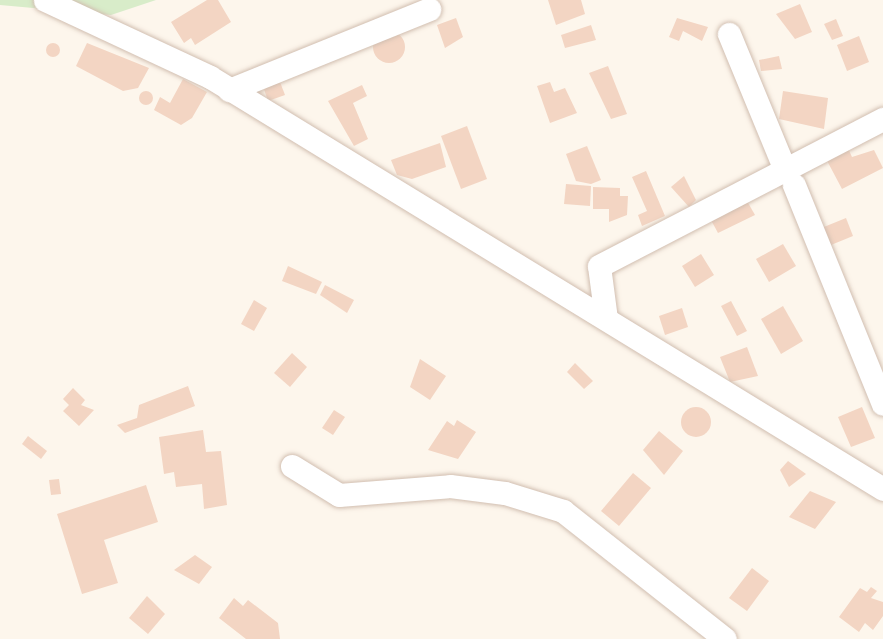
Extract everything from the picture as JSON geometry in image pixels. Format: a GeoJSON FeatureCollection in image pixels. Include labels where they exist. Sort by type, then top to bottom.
{"type":"FeatureCollection","features":[{"type":"Feature","properties":{"kind":"street"},"geometry":{"type":"LineString","coordinates":[[45,0],[162,51],[229,90],[883,489]]}},
{"type":"Feature","properties":{"kind":"street"},"geometry":{"type":"LineString","coordinates":[[229,90],[429,9]]}},
{"type":"Feature","properties":{"kind":"street"},"geometry":{"type":"LineString","coordinates":[[729,34],[883,404]]}},
{"type":"Feature","properties":{"kind":"street"},"geometry":{"type":"LineString","coordinates":[[606,319],[599,266],[790,178],[883,119]]}},
{"type":"Feature","properties":{"kind":"street"},"geometry":{"type":"LineString","coordinates":[[292,466],[339,495],[450,486],[505,493],[564,512],[725,639]]}},
{"type":"Feature","properties":{"kind":"green space"},"geometry":{"type":"Polygon","coordinates":[[[0,0],[156,0],[111,15],[0,5],[0,0]]]}},
{"type":"Feature","properties":{"kind":"building"},"geometry":{"type":"Polygon","coordinates":[[[207,0],[218,0],[231,22],[195,45],[191,38],[184,43],[171,22],[207,0]]]}},
{"type":"Feature","properties":{"kind":"building"},"geometry":{"type":"Polygon","coordinates":[[[548,0],[581,0],[585,14],[556,25],[548,0]]]}},
{"type":"Feature","properties":{"kind":"building"},"geometry":{"type":"Polygon","coordinates":[[[800,4],[812,32],[795,39],[776,14],[800,4]]]}},
{"type":"Feature","properties":{"kind":"building"},"geometry":{"type":"Polygon","coordinates":[[[456,18],[463,37],[445,48],[437,25],[456,18]]]}},
{"type":"Feature","properties":{"kind":"building"},"geometry":{"type":"Polygon","coordinates":[[[677,18],[708,27],[702,41],[683,31],[679,41],[669,37],[677,18]]]}},
{"type":"Feature","properties":{"kind":"building"},"geometry":{"type":"Polygon","coordinates":[[[836,19],[843,36],[832,40],[824,24],[836,19]]]}},
{"type":"Feature","properties":{"kind":"building"},"geometry":{"type":"Polygon","coordinates":[[[591,25],[596,40],[565,48],[561,35],[591,25]]]}},
{"type":"Feature","properties":{"kind":"building"},"geometry":{"type":"Polygon","coordinates":[[[389,31],[400,36],[405,47],[400,58],[389,63],[378,58],[373,47],[378,36],[389,31]]]}},
{"type":"Feature","properties":{"kind":"building"},"geometry":{"type":"Polygon","coordinates":[[[859,36],[869,62],[847,71],[837,45],[859,36]]]}},
{"type":"Feature","properties":{"kind":"building"},"geometry":{"type":"Polygon","coordinates":[[[50,43],[56,43],[60,50],[56,57],[50,57],[46,53],[46,47],[50,43]]]}},
{"type":"Feature","properties":{"kind":"building"},"geometry":{"type":"Polygon","coordinates":[[[87,43],[149,68],[138,88],[123,91],[76,66],[87,43]]]}},
{"type":"Feature","properties":{"kind":"building"},"geometry":{"type":"Polygon","coordinates":[[[779,56],[782,69],[761,71],[759,60],[779,56]]]}},
{"type":"Feature","properties":{"kind":"building"},"geometry":{"type":"Polygon","coordinates":[[[608,66],[627,114],[611,119],[589,73],[608,66]]]}},
{"type":"Feature","properties":{"kind":"building"},"geometry":{"type":"Polygon","coordinates":[[[277,74],[285,95],[268,101],[261,80],[277,74]]]}},
{"type":"Feature","properties":{"kind":"building"},"geometry":{"type":"Polygon","coordinates":[[[183,79],[207,92],[192,118],[181,125],[154,110],[160,97],[170,103],[183,79]]]}},
{"type":"Feature","properties":{"kind":"building"},"geometry":{"type":"Polygon","coordinates":[[[550,82],[554,92],[565,88],[577,113],[550,123],[537,86],[550,82]]]}},
{"type":"Feature","properties":{"kind":"building"},"geometry":{"type":"Polygon","coordinates":[[[362,85],[367,96],[353,103],[368,139],[354,146],[328,101],[362,85]]]}},
{"type":"Feature","properties":{"kind":"building"},"geometry":{"type":"Polygon","coordinates":[[[143,91],[149,91],[153,98],[149,105],[143,105],[139,101],[139,95],[143,91]]]}},
{"type":"Feature","properties":{"kind":"building"},"geometry":{"type":"Polygon","coordinates":[[[783,91],[828,98],[824,129],[779,119],[783,91]]]}},
{"type":"Feature","properties":{"kind":"building"},"geometry":{"type":"Polygon","coordinates":[[[467,126],[487,179],[461,189],[441,136],[467,126]]]}},
{"type":"Feature","properties":{"kind":"building"},"geometry":{"type":"Polygon","coordinates":[[[440,143],[446,167],[412,179],[397,175],[391,160],[440,143]]]}},
{"type":"Feature","properties":{"kind":"building"},"geometry":{"type":"Polygon","coordinates":[[[846,144],[852,157],[874,150],[883,168],[842,189],[824,155],[846,144]]]}},
{"type":"Feature","properties":{"kind":"building"},"geometry":{"type":"Polygon","coordinates":[[[587,146],[601,180],[591,184],[576,181],[566,154],[587,146]]]}},
{"type":"Feature","properties":{"kind":"building"},"geometry":{"type":"Polygon","coordinates":[[[646,171],[665,216],[642,226],[638,215],[647,211],[632,177],[646,171]]]}},
{"type":"Feature","properties":{"kind":"building"},"geometry":{"type":"Polygon","coordinates":[[[684,176],[696,200],[689,207],[671,187],[684,176]]]}},
{"type":"Feature","properties":{"kind":"building"},"geometry":{"type":"Polygon","coordinates":[[[566,184],[591,186],[590,206],[564,204],[566,184]]]}},
{"type":"Feature","properties":{"kind":"building"},"geometry":{"type":"Polygon","coordinates":[[[593,187],[620,188],[620,196],[628,196],[627,215],[609,222],[609,209],[593,209],[593,187]]]}},
{"type":"Feature","properties":{"kind":"building"},"geometry":{"type":"Polygon","coordinates":[[[747,201],[755,215],[718,233],[711,220],[747,201]]]}},
{"type":"Feature","properties":{"kind":"building"},"geometry":{"type":"Polygon","coordinates":[[[846,218],[853,236],[826,247],[819,229],[846,218]]]}},
{"type":"Feature","properties":{"kind":"building"},"geometry":{"type":"Polygon","coordinates":[[[783,244],[796,266],[769,282],[756,259],[783,244]]]}},
{"type":"Feature","properties":{"kind":"building"},"geometry":{"type":"Polygon","coordinates":[[[701,254],[714,275],[695,287],[682,266],[701,254]]]}},
{"type":"Feature","properties":{"kind":"building"},"geometry":{"type":"Polygon","coordinates":[[[288,266],[322,282],[316,294],[282,281],[288,266]]]}},
{"type":"Feature","properties":{"kind":"building"},"geometry":{"type":"Polygon","coordinates":[[[325,285],[354,300],[347,313],[320,295],[325,285]]]}},
{"type":"Feature","properties":{"kind":"building"},"geometry":{"type":"Polygon","coordinates":[[[254,300],[267,308],[254,331],[241,324],[254,300]]]}},
{"type":"Feature","properties":{"kind":"building"},"geometry":{"type":"Polygon","coordinates":[[[731,301],[747,331],[737,336],[721,306],[731,301]]]}},
{"type":"Feature","properties":{"kind":"building"},"geometry":{"type":"Polygon","coordinates":[[[783,306],[803,341],[781,354],[761,319],[783,306]]]}},
{"type":"Feature","properties":{"kind":"building"},"geometry":{"type":"Polygon","coordinates":[[[682,308],[688,327],[665,335],[659,316],[682,308]]]}},
{"type":"Feature","properties":{"kind":"building"},"geometry":{"type":"Polygon","coordinates":[[[747,347],[758,376],[730,382],[720,357],[747,347]]]}},
{"type":"Feature","properties":{"kind":"building"},"geometry":{"type":"Polygon","coordinates":[[[292,353],[307,367],[290,387],[274,373],[292,353]]]}},
{"type":"Feature","properties":{"kind":"building"},"geometry":{"type":"Polygon","coordinates":[[[420,359],[446,376],[430,400],[410,387],[420,359]]]}},
{"type":"Feature","properties":{"kind":"building"},"geometry":{"type":"Polygon","coordinates":[[[575,363],[593,381],[584,389],[567,372],[575,363]]]}},
{"type":"Feature","properties":{"kind":"building"},"geometry":{"type":"Polygon","coordinates":[[[188,386],[195,406],[125,433],[117,425],[137,418],[139,405],[188,386]]]}},
{"type":"Feature","properties":{"kind":"building"},"geometry":{"type":"Polygon","coordinates":[[[73,388],[85,400],[81,405],[94,410],[79,426],[63,411],[69,405],[63,399],[73,388]]]}},
{"type":"Feature","properties":{"kind":"building"},"geometry":{"type":"Polygon","coordinates":[[[696,407],[707,411],[711,422],[707,433],[696,437],[685,433],[681,422],[685,411],[696,407]]]}},
{"type":"Feature","properties":{"kind":"building"},"geometry":{"type":"Polygon","coordinates":[[[862,407],[875,438],[851,447],[838,417],[862,407]]]}},
{"type":"Feature","properties":{"kind":"building"},"geometry":{"type":"Polygon","coordinates":[[[334,410],[345,417],[333,435],[322,428],[334,410]]]}},
{"type":"Feature","properties":{"kind":"building"},"geometry":{"type":"Polygon","coordinates":[[[457,420],[476,432],[458,459],[428,450],[447,421],[454,426],[457,420]]]}},
{"type":"Feature","properties":{"kind":"building"},"geometry":{"type":"Polygon","coordinates":[[[203,430],[206,452],[221,451],[227,505],[204,509],[202,484],[176,487],[174,472],[164,474],[159,437],[203,430]]]}},
{"type":"Feature","properties":{"kind":"building"},"geometry":{"type":"Polygon","coordinates":[[[659,431],[683,451],[664,475],[643,450],[659,431]]]}},
{"type":"Feature","properties":{"kind":"building"},"geometry":{"type":"Polygon","coordinates":[[[28,436],[47,451],[41,459],[22,444],[28,436]]]}},
{"type":"Feature","properties":{"kind":"building"},"geometry":{"type":"Polygon","coordinates":[[[788,461],[806,474],[789,487],[780,470],[788,461]]]}},
{"type":"Feature","properties":{"kind":"building"},"geometry":{"type":"Polygon","coordinates":[[[633,473],[651,488],[619,526],[601,511],[633,473]]]}},
{"type":"Feature","properties":{"kind":"building"},"geometry":{"type":"Polygon","coordinates":[[[59,479],[61,494],[51,495],[49,480],[59,479]]]}},
{"type":"Feature","properties":{"kind":"building"},"geometry":{"type":"Polygon","coordinates":[[[146,485],[158,522],[104,540],[118,583],[82,594],[57,514],[146,485]]]}},
{"type":"Feature","properties":{"kind":"building"},"geometry":{"type":"Polygon","coordinates":[[[810,491],[836,502],[815,529],[789,517],[810,491]]]}},
{"type":"Feature","properties":{"kind":"building"},"geometry":{"type":"Polygon","coordinates":[[[195,555],[212,567],[199,584],[174,570],[195,555]]]}},
{"type":"Feature","properties":{"kind":"building"},"geometry":{"type":"Polygon","coordinates":[[[752,568],[769,581],[747,611],[729,598],[752,568]]]}},
{"type":"Feature","properties":{"kind":"building"},"geometry":{"type":"Polygon","coordinates":[[[871,587],[877,591],[871,598],[883,602],[883,616],[873,630],[865,623],[859,632],[839,617],[860,588],[867,592],[871,587]]]}},
{"type":"Feature","properties":{"kind":"building"},"geometry":{"type":"Polygon","coordinates":[[[147,596],[165,614],[148,634],[129,618],[147,596]]]}},
{"type":"Feature","properties":{"kind":"building"},"geometry":{"type":"Polygon","coordinates":[[[234,598],[243,606],[248,600],[278,623],[280,639],[246,639],[219,618],[234,598]]]}}]}
